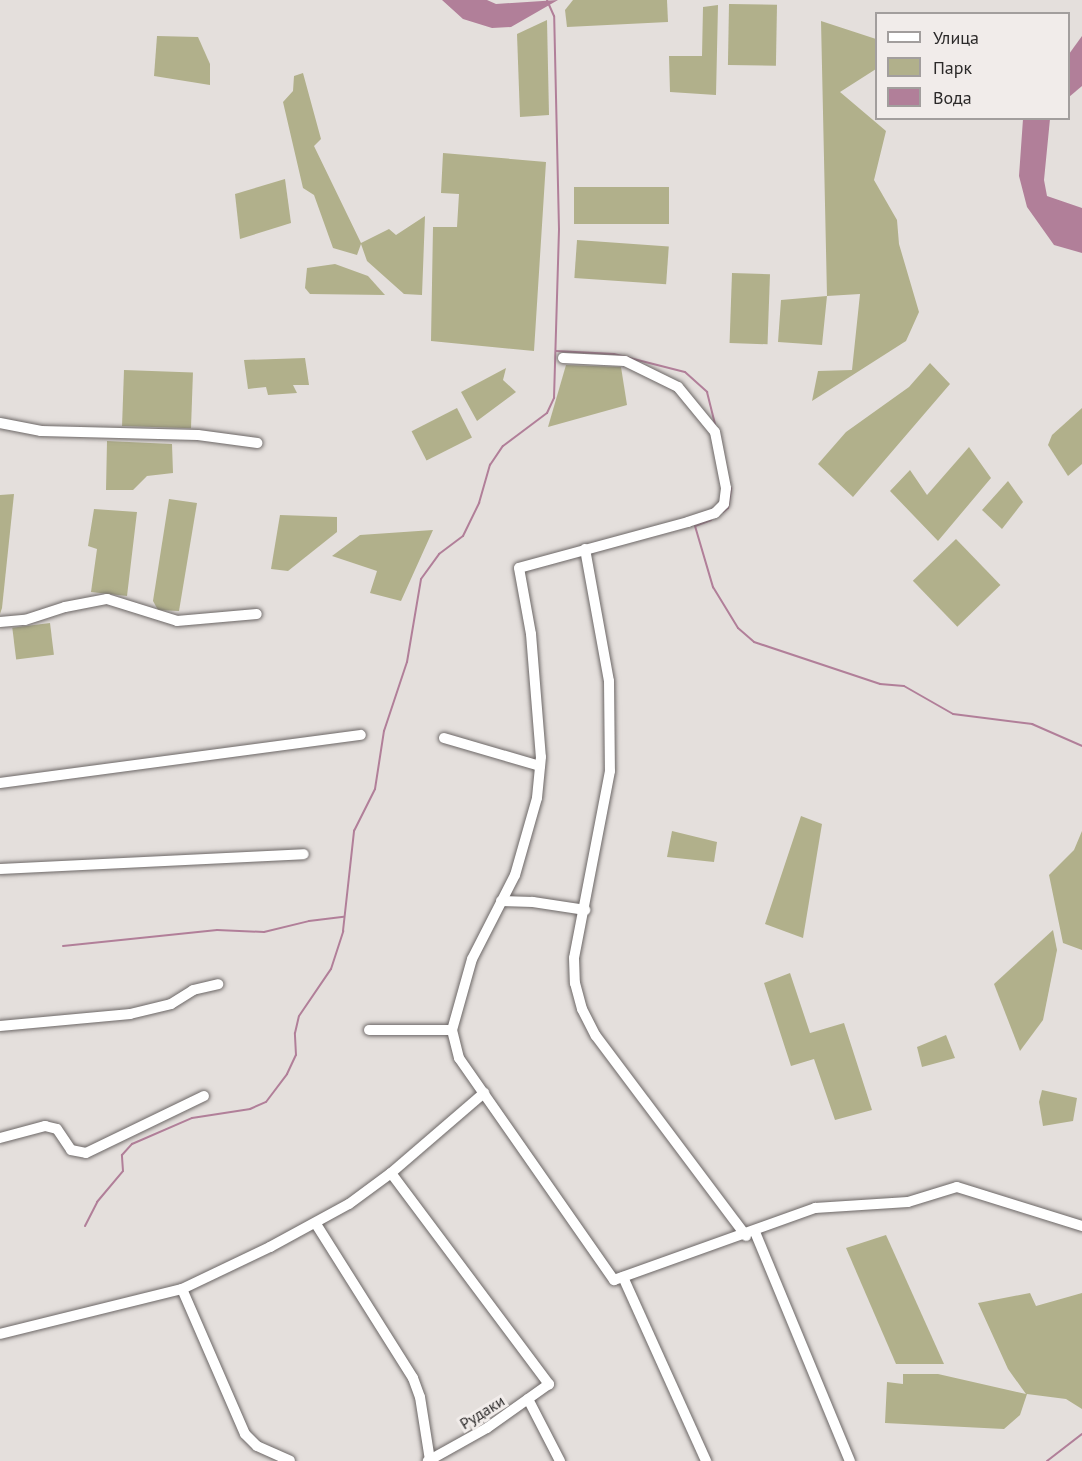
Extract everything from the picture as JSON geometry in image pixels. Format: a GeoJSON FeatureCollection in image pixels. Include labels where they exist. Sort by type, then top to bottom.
{"type":"FeatureCollection","features":[{"type":"Feature","properties":{"kind":"street"},"geometry":{"type":"LineString","coordinates":[[563,358],[625,361],[678,387],[715,432],[726,488],[724,504],[716,513],[519,568],[531,634],[540,766],[527,840],[501,901],[472,959],[452,1030],[459,1058],[614,1280],[751,1234],[815,1208],[908,1202],[957,1187],[1082,1226]]}},
{"type":"Feature","properties":{"kind":"street"},"geometry":{"type":"LineString","coordinates":[[0,423],[41,431],[198,435],[257,443]]}},
{"type":"Feature","properties":{"kind":"street"},"geometry":{"type":"LineString","coordinates":[[585,549],[609,681],[611,718],[610,771],[574,958],[582,1009],[596,1036],[751,1234],[850,1461]]}},
{"type":"Feature","properties":{"kind":"street"},"geometry":{"type":"LineString","coordinates":[[0,622],[25,620],[65,607],[107,599],[177,621],[256,614]]}},
{"type":"Feature","properties":{"kind":"street"},"geometry":{"type":"LineString","coordinates":[[0,783],[361,735]]}},
{"type":"Feature","properties":{"kind":"street"},"geometry":{"type":"LineString","coordinates":[[444,738],[540,766]]}},
{"type":"Feature","properties":{"kind":"street"},"geometry":{"type":"LineString","coordinates":[[0,869],[304,854]]}},
{"type":"Feature","properties":{"kind":"street"},"geometry":{"type":"LineString","coordinates":[[501,901],[533,902],[585,910]]}},
{"type":"Feature","properties":{"kind":"street"},"geometry":{"type":"LineString","coordinates":[[0,1026],[130,1014],[171,1004],[193,990],[219,984]]}},
{"type":"Feature","properties":{"kind":"street"},"geometry":{"type":"LineString","coordinates":[[369,1030],[452,1030]]}},
{"type":"Feature","properties":{"kind":"street"},"geometry":{"type":"LineString","coordinates":[[0,1334],[182,1289],[316,1224],[391,1173],[484,1093]]}},
{"type":"Feature","properties":{"kind":"street"},"geometry":{"type":"LineString","coordinates":[[0,1138],[45,1126],[57,1129],[71,1150],[86,1153],[204,1096]]}},
{"type":"Feature","properties":{"kind":"street","name":"Рудаки"},"geometry":{"type":"LineString","coordinates":[[391,1173],[549,1384],[487,1428],[429,1460]]}},
{"type":"Feature","properties":{"kind":"street"},"geometry":{"type":"LineString","coordinates":[[316,1224],[412,1378],[420,1397],[429,1460]]}},
{"type":"Feature","properties":{"kind":"street"},"geometry":{"type":"LineString","coordinates":[[623,1277],[706,1461]]}},
{"type":"Feature","properties":{"kind":"street"},"geometry":{"type":"LineString","coordinates":[[182,1289],[244,1434],[257,1446],[290,1461]]}},
{"type":"Feature","properties":{"kind":"street"},"geometry":{"type":"LineString","coordinates":[[528,1399],[560,1461]]}},
{"type":"Feature","properties":{"kind":"green space"},"geometry":{"type":"Polygon","coordinates":[[[573,0],[667,0],[668,22],[567,27],[565,10],[573,0]]]}},
{"type":"Feature","properties":{"kind":"green space"},"geometry":{"type":"Polygon","coordinates":[[[729,4],[777,5],[776,66],[728,65],[729,4]]]}},
{"type":"Feature","properties":{"kind":"green space"},"geometry":{"type":"Polygon","coordinates":[[[718,5],[716,95],[670,92],[669,56],[702,56],[703,7],[718,5]]]}},
{"type":"Feature","properties":{"kind":"green space"},"geometry":{"type":"Polygon","coordinates":[[[547,20],[549,115],[520,117],[517,34],[547,20]]]}},
{"type":"Feature","properties":{"kind":"green space"},"geometry":{"type":"Polygon","coordinates":[[[821,21],[875,39],[875,70],[840,92],[886,131],[874,180],[897,220],[899,244],[919,312],[906,341],[812,401],[818,371],[852,370],[860,294],[827,296],[821,21]]]}},
{"type":"Feature","properties":{"kind":"green space"},"geometry":{"type":"Polygon","coordinates":[[[157,36],[198,37],[210,64],[210,85],[154,76],[157,36]]]}},
{"type":"Feature","properties":{"kind":"green space"},"geometry":{"type":"Polygon","coordinates":[[[303,73],[321,139],[314,146],[361,243],[389,229],[396,235],[425,216],[422,295],[404,294],[367,261],[361,244],[357,255],[333,248],[314,195],[303,188],[283,102],[293,91],[294,76],[303,73]]]}},
{"type":"Feature","properties":{"kind":"green space"},"geometry":{"type":"Polygon","coordinates":[[[443,153],[546,162],[534,351],[431,341],[433,227],[457,227],[459,194],[441,193],[443,153]]]}},
{"type":"Feature","properties":{"kind":"green space"},"geometry":{"type":"Polygon","coordinates":[[[285,179],[291,223],[240,239],[235,194],[285,179]]]}},
{"type":"Feature","properties":{"kind":"green space"},"geometry":{"type":"Polygon","coordinates":[[[574,187],[669,187],[669,224],[574,224],[574,187]]]}},
{"type":"Feature","properties":{"kind":"green space"},"geometry":{"type":"Polygon","coordinates":[[[577,240],[669,246],[666,284],[574,278],[577,240]]]}},
{"type":"Feature","properties":{"kind":"green space"},"geometry":{"type":"Polygon","coordinates":[[[335,264],[368,276],[385,295],[310,294],[305,288],[307,268],[335,264]]]}},
{"type":"Feature","properties":{"kind":"green space"},"geometry":{"type":"Polygon","coordinates":[[[732,273],[770,274],[768,344],[730,343],[732,273]]]}},
{"type":"Feature","properties":{"kind":"green space"},"geometry":{"type":"Polygon","coordinates":[[[827,296],[822,345],[778,342],[781,300],[827,296]]]}},
{"type":"Feature","properties":{"kind":"green space"},"geometry":{"type":"Polygon","coordinates":[[[305,358],[309,385],[293,385],[297,393],[268,395],[266,387],[248,389],[244,360],[305,358]]]}},
{"type":"Feature","properties":{"kind":"green space"},"geometry":{"type":"Polygon","coordinates":[[[930,363],[950,384],[853,497],[818,464],[846,432],[909,387],[930,363]]]}},
{"type":"Feature","properties":{"kind":"green space"},"geometry":{"type":"Polygon","coordinates":[[[566,365],[621,367],[627,405],[548,427],[566,365]]]}},
{"type":"Feature","properties":{"kind":"green space"},"geometry":{"type":"Polygon","coordinates":[[[506,368],[503,380],[516,392],[477,421],[461,392],[506,368]]]}},
{"type":"Feature","properties":{"kind":"green space"},"geometry":{"type":"Polygon","coordinates":[[[124,370],[193,372],[191,428],[122,426],[124,370]]]}},
{"type":"Feature","properties":{"kind":"green space"},"geometry":{"type":"Polygon","coordinates":[[[457,408],[472,437],[427,461],[412,431],[457,408]]]}},
{"type":"Feature","properties":{"kind":"green space"},"geometry":{"type":"Polygon","coordinates":[[[1082,408],[1082,464],[1068,476],[1048,445],[1052,435],[1082,408]]]}},
{"type":"Feature","properties":{"kind":"green space"},"geometry":{"type":"Polygon","coordinates":[[[107,441],[172,444],[173,473],[147,476],[133,490],[106,490],[107,441]]]}},
{"type":"Feature","properties":{"kind":"green space"},"geometry":{"type":"Polygon","coordinates":[[[969,447],[991,478],[938,541],[890,491],[910,470],[927,495],[969,447]]]}},
{"type":"Feature","properties":{"kind":"green space"},"geometry":{"type":"Polygon","coordinates":[[[1008,481],[1023,502],[1002,529],[982,510],[1008,481]]]}},
{"type":"Feature","properties":{"kind":"green space"},"geometry":{"type":"Polygon","coordinates":[[[14,494],[2,608],[0,614],[0,495],[14,494]]]}},
{"type":"Feature","properties":{"kind":"green space"},"geometry":{"type":"Polygon","coordinates":[[[169,499],[197,503],[179,611],[158,610],[153,601],[169,499]]]}},
{"type":"Feature","properties":{"kind":"green space"},"geometry":{"type":"Polygon","coordinates":[[[94,509],[137,512],[127,596],[91,592],[97,549],[88,546],[94,509]]]}},
{"type":"Feature","properties":{"kind":"green space"},"geometry":{"type":"Polygon","coordinates":[[[280,515],[337,517],[337,532],[288,571],[271,569],[280,515]]]}},
{"type":"Feature","properties":{"kind":"green space"},"geometry":{"type":"Polygon","coordinates":[[[433,530],[401,601],[370,593],[377,571],[332,556],[360,535],[433,530]]]}},
{"type":"Feature","properties":{"kind":"green space"},"geometry":{"type":"Polygon","coordinates":[[[956,539],[1000,585],[957,627],[913,581],[956,539]]]}},
{"type":"Feature","properties":{"kind":"green space"},"geometry":{"type":"Polygon","coordinates":[[[50,623],[54,655],[16,659],[12,628],[50,623]]]}},
{"type":"Feature","properties":{"kind":"green space"},"geometry":{"type":"Polygon","coordinates":[[[801,816],[822,824],[803,938],[765,924],[801,816]]]}},
{"type":"Feature","properties":{"kind":"green space"},"geometry":{"type":"Polygon","coordinates":[[[672,831],[717,842],[714,862],[667,857],[672,831]]]}},
{"type":"Feature","properties":{"kind":"green space"},"geometry":{"type":"Polygon","coordinates":[[[1082,831],[1082,950],[1063,943],[1049,875],[1074,850],[1082,831]]]}},
{"type":"Feature","properties":{"kind":"green space"},"geometry":{"type":"Polygon","coordinates":[[[1053,930],[1057,950],[1043,1020],[1020,1051],[994,984],[1053,930]]]}},
{"type":"Feature","properties":{"kind":"green space"},"geometry":{"type":"Polygon","coordinates":[[[790,973],[810,1033],[844,1023],[872,1110],[835,1120],[814,1059],[791,1066],[764,983],[790,973]]]}},
{"type":"Feature","properties":{"kind":"green space"},"geometry":{"type":"Polygon","coordinates":[[[946,1035],[955,1058],[922,1067],[917,1047],[946,1035]]]}},
{"type":"Feature","properties":{"kind":"green space"},"geometry":{"type":"Polygon","coordinates":[[[1042,1090],[1077,1098],[1073,1121],[1043,1126],[1039,1102],[1042,1090]]]}},
{"type":"Feature","properties":{"kind":"green space"},"geometry":{"type":"Polygon","coordinates":[[[886,1235],[944,1364],[896,1364],[846,1248],[886,1235]]]}},
{"type":"Feature","properties":{"kind":"green space"},"geometry":{"type":"Polygon","coordinates":[[[1030,1293],[1036,1306],[1082,1293],[1082,1409],[1066,1399],[1027,1394],[1020,1415],[1004,1429],[885,1423],[887,1382],[903,1384],[903,1374],[938,1374],[1026,1394],[1008,1369],[978,1303],[1030,1293]]]}},
{"type":"Feature","properties":{"kind":"water"},"geometry":{"type":"Polygon","coordinates":[[[442,0],[487,0],[496,4],[558,0],[511,27],[492,28],[463,19],[442,0]]]}},
{"type":"Feature","properties":{"kind":"water"},"geometry":{"type":"Polygon","coordinates":[[[1082,36],[1082,86],[1070,96],[1070,53],[1082,36]]]}},
{"type":"Feature","properties":{"kind":"water"},"geometry":{"type":"Polygon","coordinates":[[[1023,120],[1050,120],[1044,180],[1047,196],[1082,208],[1082,253],[1054,245],[1027,207],[1019,176],[1023,120]]]}},
{"type":"Feature","properties":{"kind":"waterway"},"geometry":{"type":"LineString","coordinates":[[85,1226],[97,1202],[123,1171],[122,1155],[132,1144],[192,1118],[250,1109],[266,1102],[287,1074],[296,1055],[295,1033],[299,1016],[331,969],[343,931],[354,831],[375,789],[384,731],[407,662],[421,579],[439,554],[463,536],[479,503],[490,465],[503,446],[547,413],[554,398],[559,229],[554,16],[547,0]]}},
{"type":"Feature","properties":{"kind":"waterway"},"geometry":{"type":"LineString","coordinates":[[556,351],[614,354],[685,372],[707,392],[715,424]]}},
{"type":"Feature","properties":{"kind":"waterway"},"geometry":{"type":"LineString","coordinates":[[723,512],[728,508],[731,488]]}},
{"type":"Feature","properties":{"kind":"waterway"},"geometry":{"type":"LineString","coordinates":[[711,520],[695,526],[713,587],[738,628],[754,642],[880,684],[904,686],[953,714],[1032,724],[1082,746]]}},
{"type":"Feature","properties":{"kind":"waterway"},"geometry":{"type":"LineString","coordinates":[[63,946],[217,930],[264,932],[309,921],[344,917]]}},
{"type":"Feature","properties":{"kind":"waterway"},"geometry":{"type":"LineString","coordinates":[[1047,1461],[1082,1434]]}}]}
